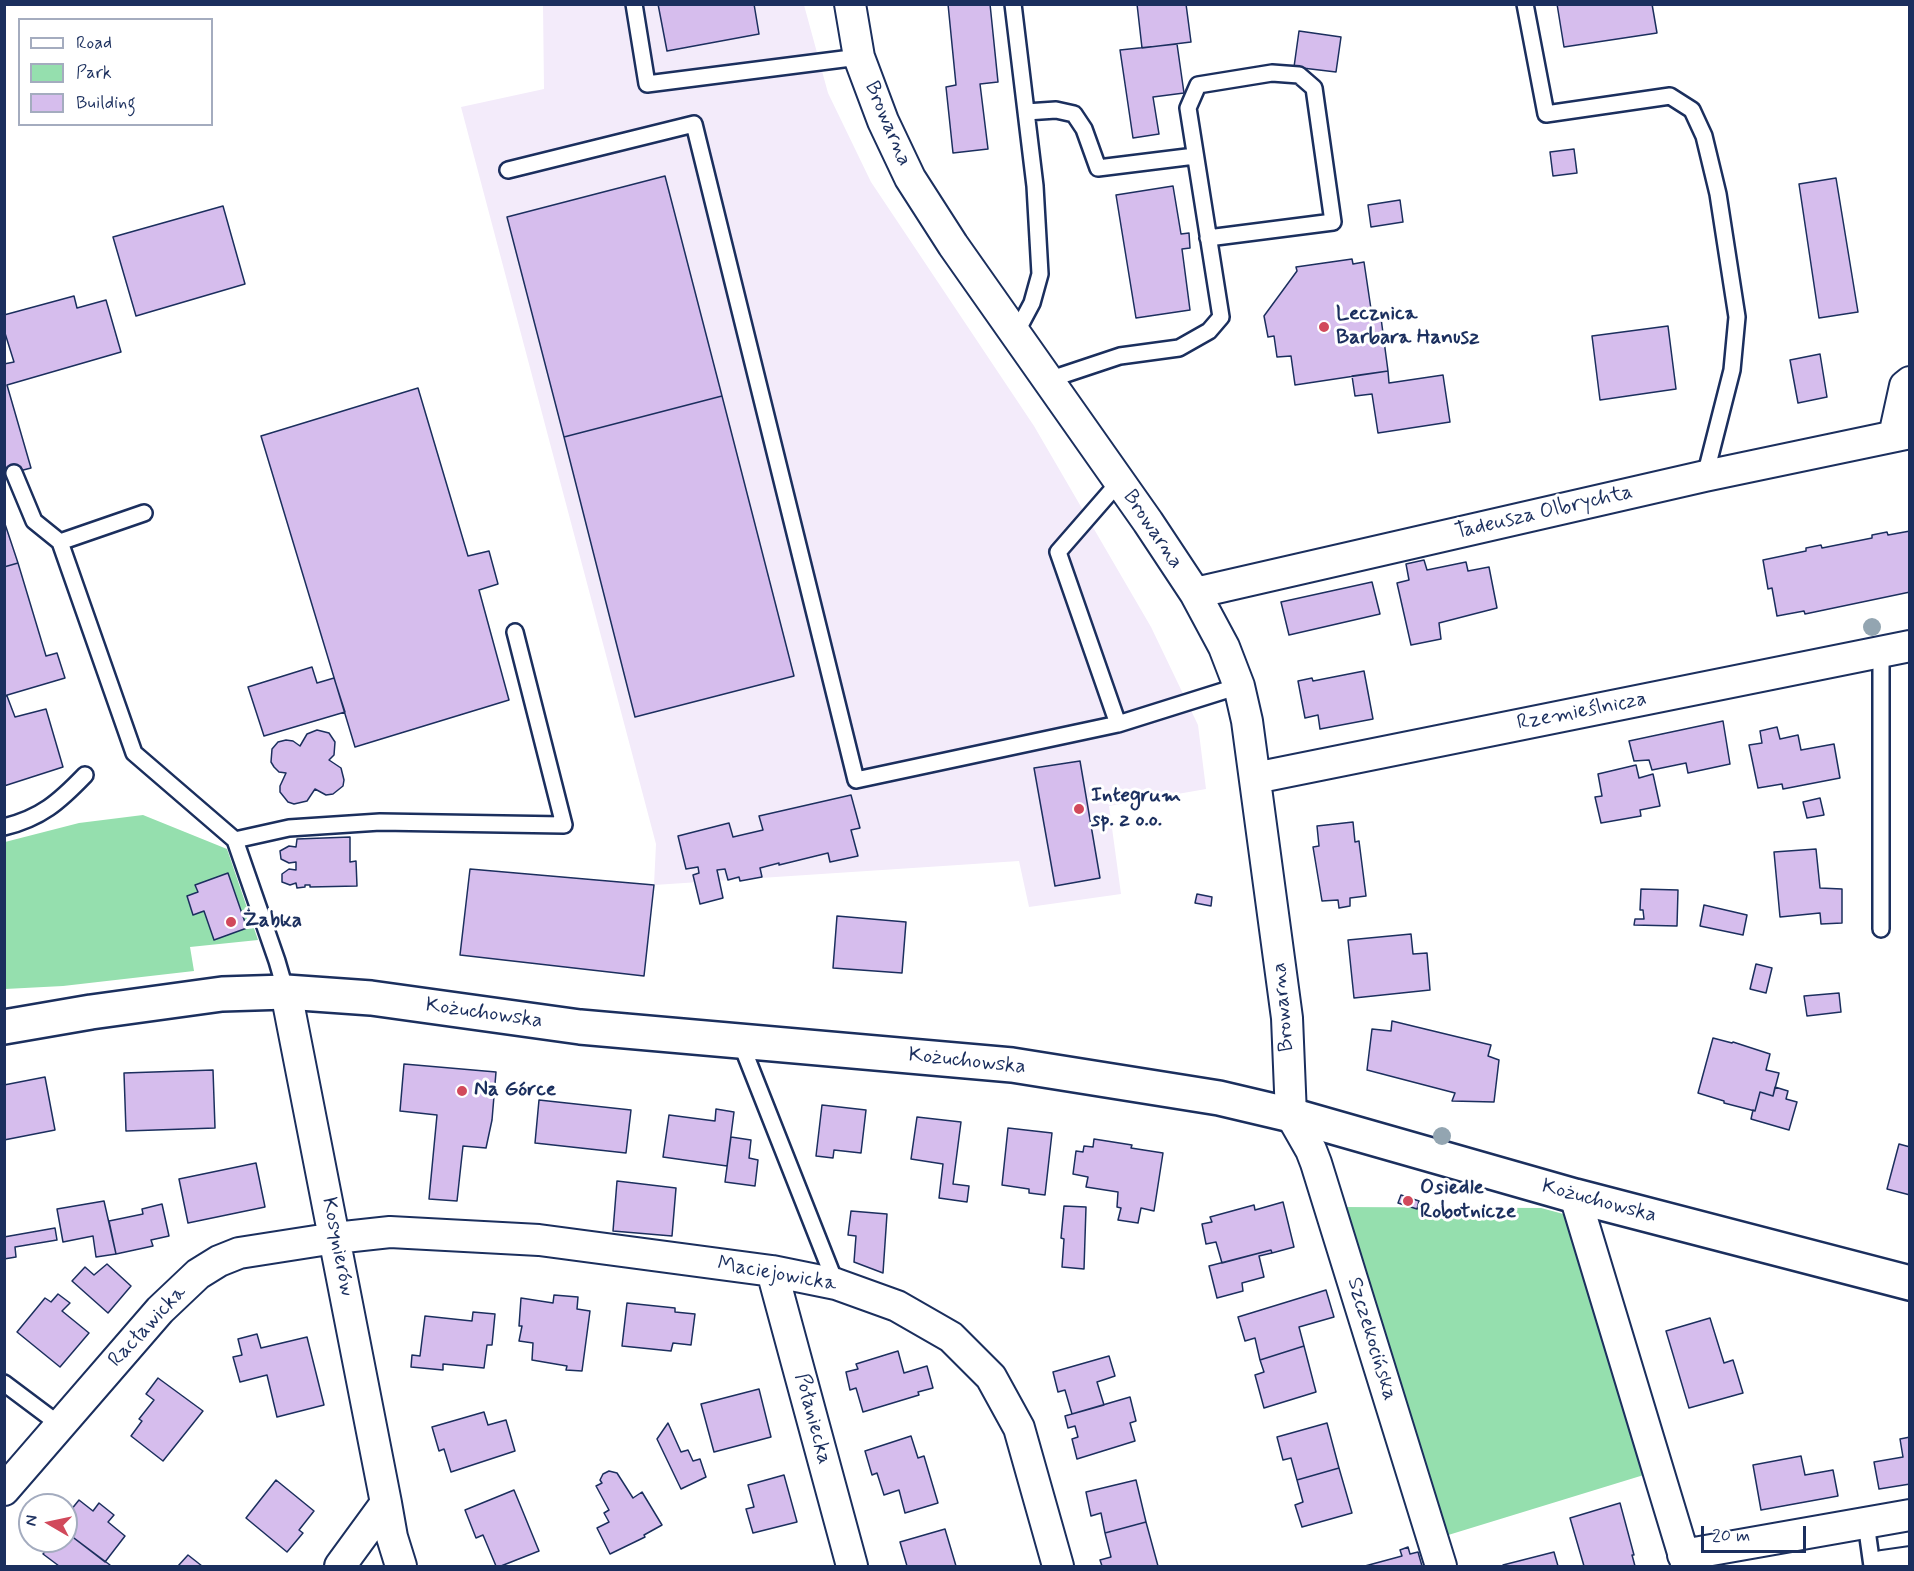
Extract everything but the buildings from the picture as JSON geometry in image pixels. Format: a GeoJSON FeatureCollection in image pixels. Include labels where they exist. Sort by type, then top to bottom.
{"type":"FeatureCollection","features":[{"type":"Feature","properties":{"kind":"main road","name":"Kożuchowska"},"geometry":{"type":"LineString","coordinates":[[4,1027],[91,1012],[211,996],[286,992],[372,998],[580,1027],[1012,1065],[1219,1098],[1291,1115],[1575,1196],[1910,1282]]}},
{"type":"Feature","properties":{"kind":"street","name":"Browarna"},"geometry":{"type":"LineString","coordinates":[[850,4],[859,57],[883,121],[910,178],[953,244],[1195,593],[1224,647],[1239,686],[1247,721],[1287,1018],[1291,1115]]}},
{"type":"Feature","properties":{"kind":"street","name":"Tadeusza Olbrychta"},"geometry":{"type":"LineString","coordinates":[[1195,593],[1705,476],[1902,435],[1905,386],[1910,382]]}},
{"type":"Feature","properties":{"kind":"street","name":"Rzemieślnicza"},"geometry":{"type":"LineString","coordinates":[[1255,778],[1895,649]]}},
{"type":"Feature","properties":{"kind":"street","name":"Kosynierów"},"geometry":{"type":"LineString","coordinates":[[286,992],[392,1537],[401,1566]]}},
{"type":"Feature","properties":{"kind":"street","name":"Szczekocińska"},"geometry":{"type":"LineString","coordinates":[[1291,1115],[1316,1163],[1442,1566]]}},
{"type":"Feature","properties":{"kind":"street"},"geometry":{"type":"LineString","coordinates":[[1575,1196],[1685,1561],[1910,1515]]}},
{"type":"Feature","properties":{"kind":"street","name":"Maciejowicka"},"geometry":{"type":"LineString","coordinates":[[335,1238],[390,1232],[539,1240],[772,1271],[836,1284],[897,1305],[951,1337],[991,1377],[1019,1428],[1058,1566]]}},
{"type":"Feature","properties":{"kind":"street","name":"Racławicka"},"geometry":{"type":"LineString","coordinates":[[4,1490],[160,1310],[198,1274],[239,1253],[335,1238]]}},
{"type":"Feature","properties":{"kind":"street","name":"Połaniecka"},"geometry":{"type":"LineString","coordinates":[[772,1271],[852,1566]]}},
{"type":"Feature","properties":{"kind":"street"},"geometry":{"type":"LineString","coordinates":[[346,1558],[386,1503]]}},
{"type":"Feature","properties":{"kind":"street"},"geometry":{"type":"LineString","coordinates":[[1882,1566],[1910,1562]]}},
{"type":"Feature","properties":{"kind":"lane"},"geometry":{"type":"LineString","coordinates":[[634,4],[647,84],[859,57]]}},
{"type":"Feature","properties":{"kind":"lane"},"geometry":{"type":"LineString","coordinates":[[1013,4],[1035,186],[1040,274],[1032,303],[1016,333]]}},
{"type":"Feature","properties":{"kind":"lane"},"geometry":{"type":"LineString","coordinates":[[1525,4],[1546,114],[1670,96],[1692,110],[1704,136],[1718,194],[1737,317],[1732,370],[1705,476]]}},
{"type":"Feature","properties":{"kind":"lane"},"geometry":{"type":"LineString","coordinates":[[1048,380],[1120,356],[1179,348],[1209,331],[1221,317],[1188,108],[1198,86],[1272,73],[1299,75],[1314,88],[1333,222],[1209,238]]}},
{"type":"Feature","properties":{"kind":"lane"},"geometry":{"type":"LineString","coordinates":[[1026,112],[1056,110],[1074,114],[1083,129],[1098,168],[1196,156]]}},
{"type":"Feature","properties":{"kind":"lane"},"geometry":{"type":"LineString","coordinates":[[508,170],[694,124],[856,780],[1118,724],[1239,686]]}},
{"type":"Feature","properties":{"kind":"lane"},"geometry":{"type":"LineString","coordinates":[[14,473],[34,521],[60,542],[134,753],[235,840],[286,992]]}},
{"type":"Feature","properties":{"kind":"lane"},"geometry":{"type":"LineString","coordinates":[[1118,724],[1058,552],[1119,482]]}},
{"type":"Feature","properties":{"kind":"lane"},"geometry":{"type":"LineString","coordinates":[[60,542],[144,513]]}},
{"type":"Feature","properties":{"kind":"lane"},"geometry":{"type":"LineString","coordinates":[[235,840],[289,828],[380,822],[564,825],[515,632]]}},
{"type":"Feature","properties":{"kind":"lane"},"geometry":{"type":"LineString","coordinates":[[1881,929],[1895,649]]}},
{"type":"Feature","properties":{"kind":"lane"},"geometry":{"type":"LineString","coordinates":[[4,827],[26,822],[44,813],[64,798],[85,775]]}},
{"type":"Feature","properties":{"kind":"lane"},"geometry":{"type":"LineString","coordinates":[[740,1041],[836,1284]]}},
{"type":"Feature","properties":{"kind":"lane"},"geometry":{"type":"LineString","coordinates":[[4,1383],[60,1425]]}},
{"type":"Feature","properties":{"kind":"lane"},"geometry":{"type":"LineString","coordinates":[[1866,1523],[1872,1566]]}},
{"type":"Feature","properties":{"kind":"shaded area"},"geometry":{"type":"Polygon","coordinates":[[[543,5],[804,5],[828,93],[871,182],[1034,426],[1151,627],[1198,725],[1206,789],[1109,806],[1121,894],[1029,907],[1019,861],[654,885],[656,844],[461,107],[544,89],[543,5]]]}},
{"type":"Feature","properties":{"kind":"green space"},"geometry":{"type":"Polygon","coordinates":[[[143,815],[227,849],[258,940],[190,947],[194,971],[63,986],[5,989],[5,842],[79,823],[143,815]]]}},
{"type":"Feature","properties":{"kind":"green space"},"geometry":{"type":"Polygon","coordinates":[[[1344,1207],[1541,1208],[1571,1216],[1647,1474],[1445,1536],[1344,1207]]]}},
{"type":"Feature","properties":{"kind":"place","name":"Lecznica Barbara Hanusz"},"geometry":{"type":"Point","coordinates":[1324,327]}},
{"type":"Feature","properties":{"kind":"place","name":"Integrum sp. z o.o."},"geometry":{"type":"Point","coordinates":[1079,809]}},
{"type":"Feature","properties":{"kind":"place","name":"Żabka"},"geometry":{"type":"Point","coordinates":[231,922]}},
{"type":"Feature","properties":{"kind":"place","name":"Na Górce"},"geometry":{"type":"Point","coordinates":[462,1091]}},
{"type":"Feature","properties":{"kind":"place","name":"Osiedle Robotnicze"},"geometry":{"type":"Point","coordinates":[1408,1201]}}]}
